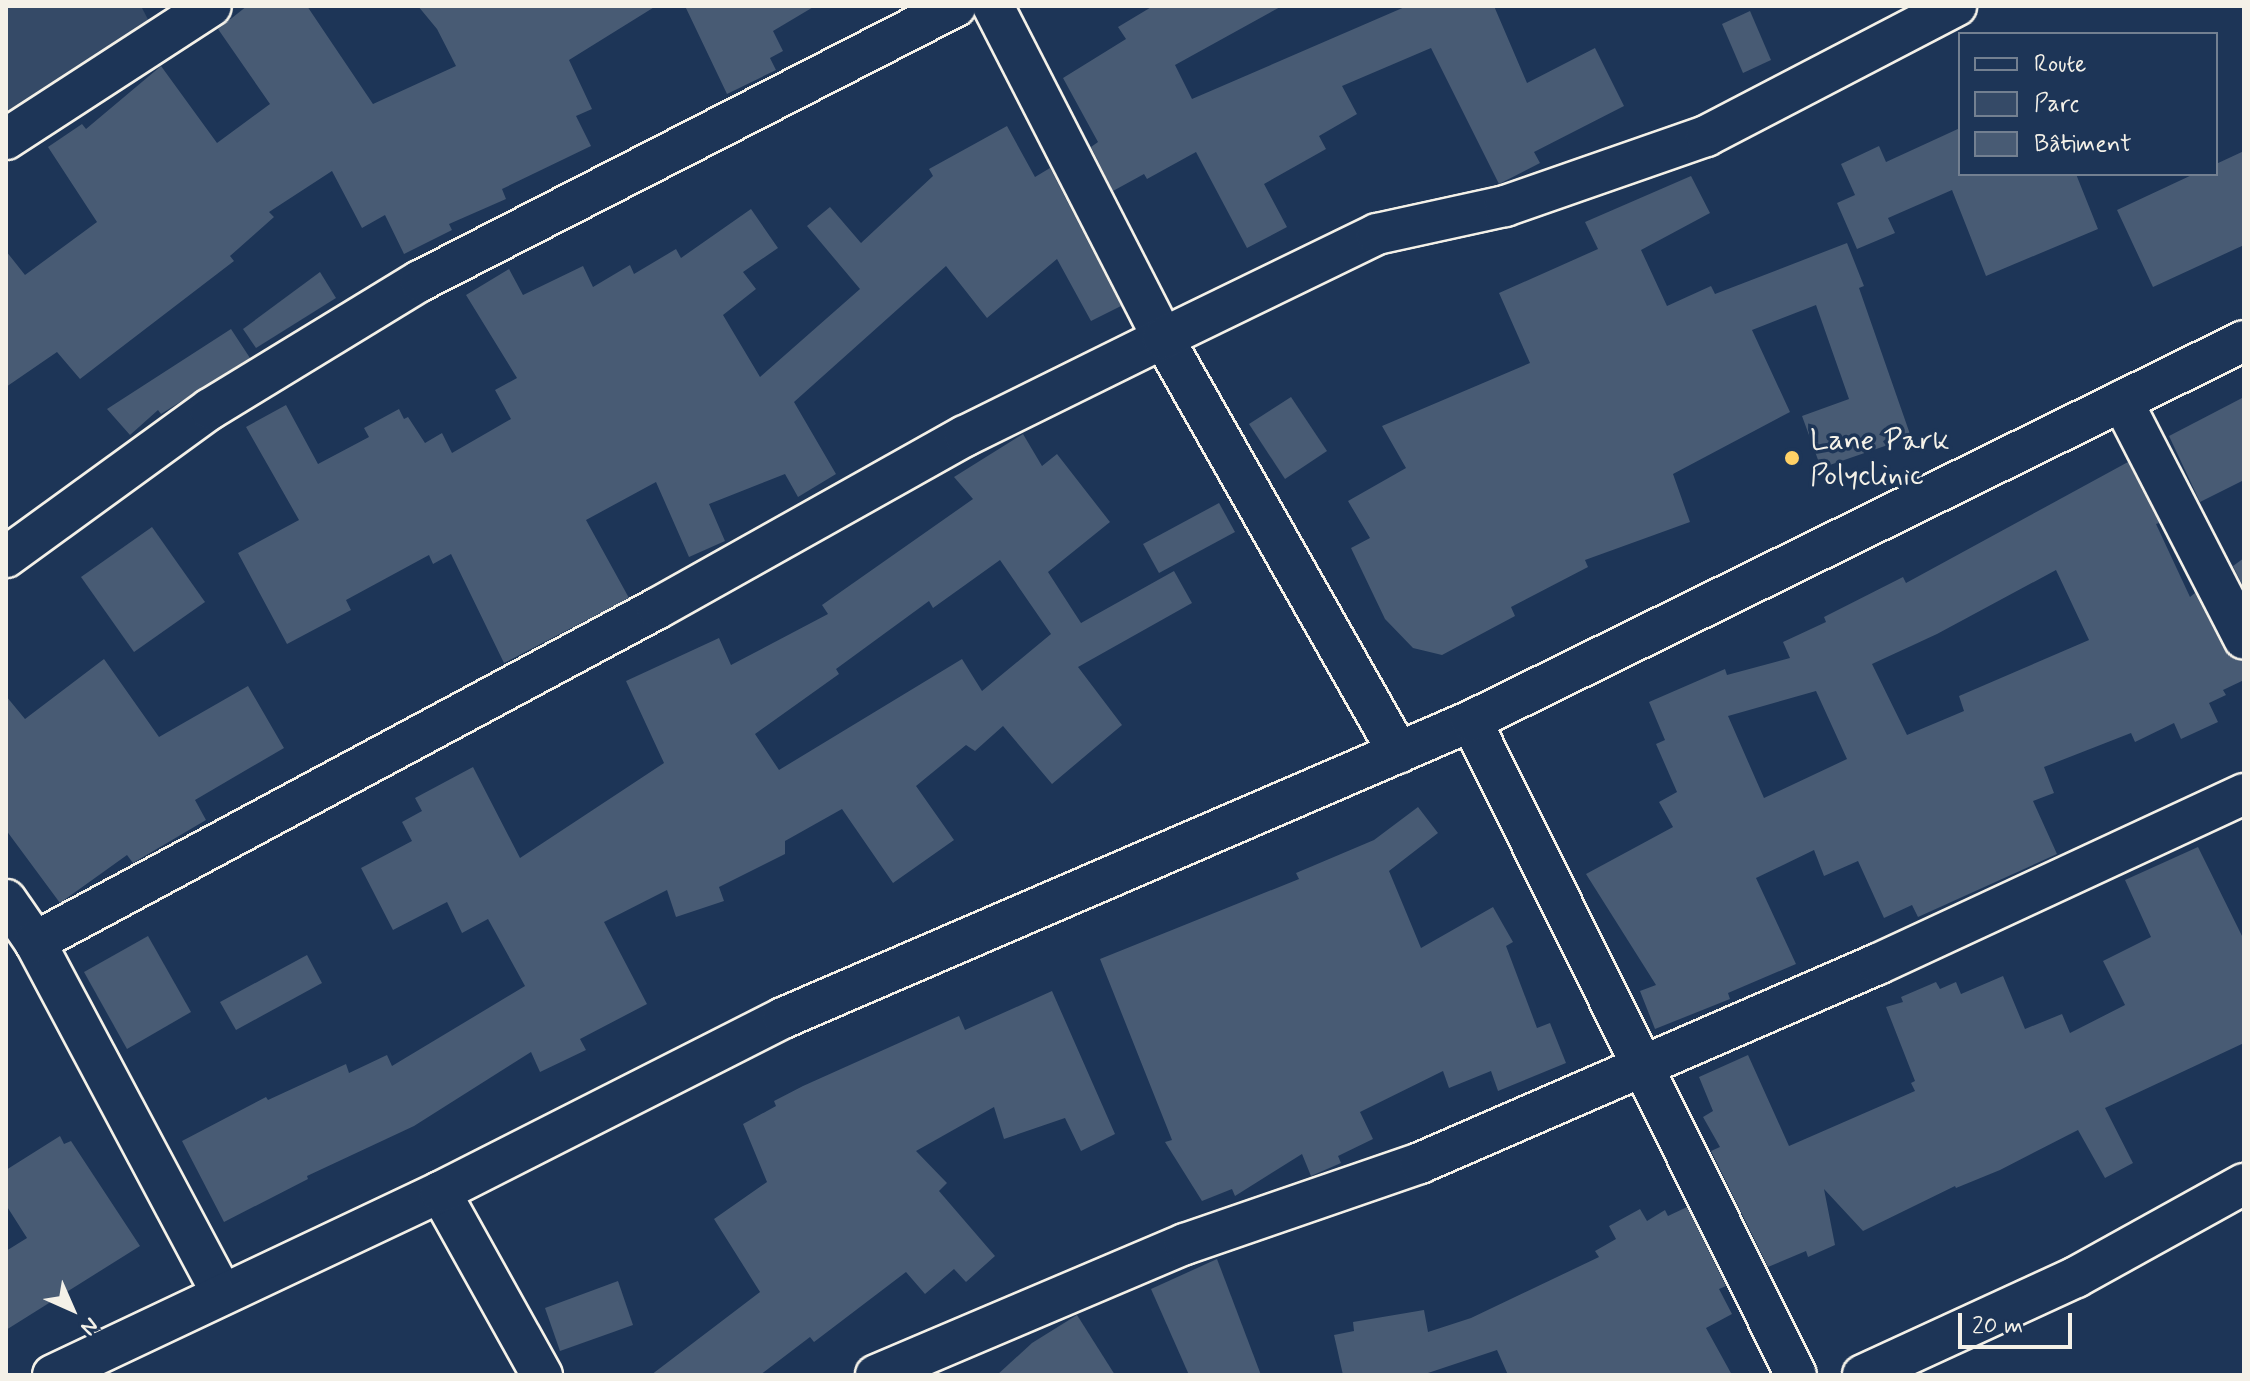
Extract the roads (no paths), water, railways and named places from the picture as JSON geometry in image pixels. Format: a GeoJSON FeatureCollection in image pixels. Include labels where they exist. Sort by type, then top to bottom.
{"type":"FeatureCollection","features":[{"type":"Feature","properties":{"kind":"street"},"geometry":{"type":"LineString","coordinates":[[6,139],[211,6]]}},
{"type":"Feature","properties":{"kind":"street"},"geometry":{"type":"LineString","coordinates":[[6,557],[210,409],[420,281],[956,6]]}},
{"type":"Feature","properties":{"kind":"street"},"geometry":{"type":"LineString","coordinates":[[993,6],[1163,338],[1399,753]]}},
{"type":"Feature","properties":{"kind":"street"},"geometry":{"type":"LineString","coordinates":[[35,942],[658,608],[965,436],[1163,338],[1377,234],[1505,206],[1706,136],[1956,6]]}},
{"type":"Feature","properties":{"kind":"street"},"geometry":{"type":"LineString","coordinates":[[71,1371],[222,1294],[440,1192],[783,1018],[1471,721],[2244,341]]}},
{"type":"Feature","properties":{"kind":"street"},"geometry":{"type":"LineString","coordinates":[[2122,401],[2244,638]]}},
{"type":"Feature","properties":{"kind":"street"},"geometry":{"type":"LineString","coordinates":[[1471,721],[1796,1375]]}},
{"type":"Feature","properties":{"kind":"street"},"geometry":{"type":"LineString","coordinates":[[876,1375],[1086,1283],[1185,1244],[1420,1163],[1644,1067],[2244,794]]}},
{"type":"Feature","properties":{"kind":"street"},"geometry":{"type":"LineString","coordinates":[[6,900],[35,942],[222,1294]]}},
{"type":"Feature","properties":{"kind":"street"},"geometry":{"type":"LineString","coordinates":[[1863,1375],[2076,1277],[2244,1184]]}},
{"type":"Feature","properties":{"kind":"street"},"geometry":{"type":"LineString","coordinates":[[440,1192],[542,1375]]}},
{"type":"Feature","properties":{"kind":"place","name":"Lane Park Polyclinic"},"geometry":{"type":"Point","coordinates":[1792,458]}}]}
